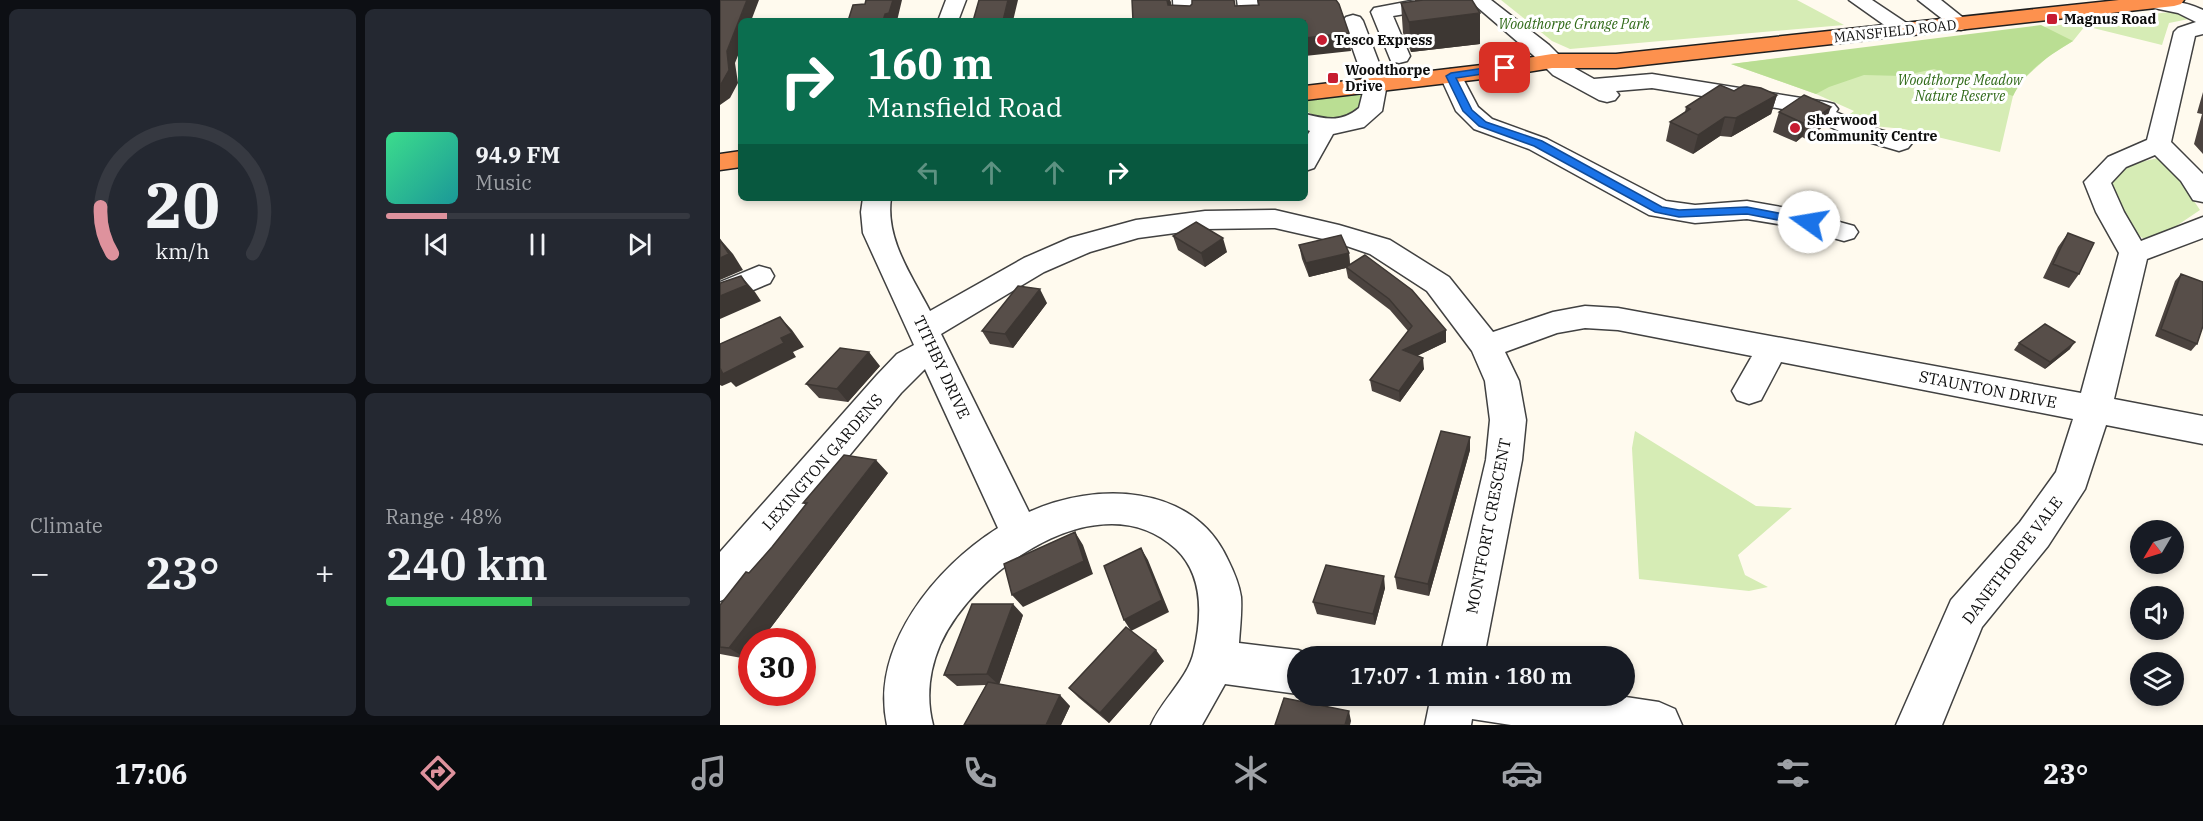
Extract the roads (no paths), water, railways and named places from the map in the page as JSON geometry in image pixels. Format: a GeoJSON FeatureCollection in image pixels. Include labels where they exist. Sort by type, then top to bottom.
{"type":"FeatureCollection","features":[{"type":"Feature","properties":{"kind":"highway","name":"MANSFIELD ROAD"},"geometry":{"type":"LineString","coordinates":[[1308,93],[1490,71],[1512,75],[1556,66],[1602,67],[1616,60],[1961,24],[2125,2],[2174,0]]}},
{"type":"Feature","properties":{"kind":"highway"},"geometry":{"type":"LineString","coordinates":[[720,162],[738,159]]}},
{"type":"Feature","properties":{"kind":"street"},"geometry":{"type":"LineString","coordinates":[[949,18],[956,0]]}},
{"type":"Feature","properties":{"kind":"street"},"geometry":{"type":"LineString","coordinates":[[1183,0],[1184,18]]}},
{"type":"Feature","properties":{"kind":"street"},"geometry":{"type":"LineString","coordinates":[[1247,0],[1250,18]]}},
{"type":"Feature","properties":{"kind":"street"},"geometry":{"type":"LineString","coordinates":[[1399,56],[1381,12],[1452,0]]}},
{"type":"Feature","properties":{"kind":"street"},"geometry":{"type":"LineString","coordinates":[[1479,0],[1556,66],[1588,86],[1630,105]]}},
{"type":"Feature","properties":{"kind":"street"},"geometry":{"type":"LineString","coordinates":[[1859,0],[1904,30]]}},
{"type":"Feature","properties":{"kind":"street"},"geometry":{"type":"LineString","coordinates":[[1931,2],[1962,0]]}},
{"type":"Feature","properties":{"kind":"street"},"geometry":{"type":"LineString","coordinates":[[1931,2],[1961,24]]}},
{"type":"Feature","properties":{"kind":"street"},"geometry":{"type":"LineString","coordinates":[[2151,2],[2184,9],[2203,18]]}},
{"type":"Feature","properties":{"kind":"street"},"geometry":{"type":"LineString","coordinates":[[1308,150],[1314,124],[1352,124],[1370,111],[1374,102],[1376,84],[1353,21]]}},
{"type":"Feature","properties":{"kind":"street"},"geometry":{"type":"LineString","coordinates":[[2158,144],[2185,32],[2203,27]]}},
{"type":"Feature","properties":{"kind":"street"},"geometry":{"type":"LineString","coordinates":[[1451,76],[1468,111],[1483,124],[1538,144],[1659,209],[1687,214],[1747,210],[1845,229]]}},
{"type":"Feature","properties":{"kind":"street"},"geometry":{"type":"LineString","coordinates":[[1588,86],[1652,81],[1816,108],[1861,132],[1899,143]]}},
{"type":"Feature","properties":{"kind":"street"},"geometry":{"type":"LineString","coordinates":[[2158,144],[2191,176],[2203,194]]}},
{"type":"Feature","properties":{"kind":"street"},"geometry":{"type":"LineString","coordinates":[[2158,144],[2117,162],[2097,182],[2110,212],[2134,253],[2187,235],[2203,226]]}},
{"type":"Feature","properties":{"kind":"street","name":"TITHBY DRIVE"},"geometry":{"type":"LineString","coordinates":[[877,201],[877,233],[1020,534]]}},
{"type":"Feature","properties":{"kind":"street","name":"MONTFORT CRESCENT"},"geometry":{"type":"LineString","coordinates":[[928,340],[1034,265],[1080,245],[1136,229],[1281,209],[1340,234],[1380,247],[1438,284],[1486,346],[1502,381],[1508,420],[1504,460],[1464,646]]}},
{"type":"Feature","properties":{"kind":"street","name":"DANETHORPE VALE"},"geometry":{"type":"LineString","coordinates":[[1919,725],[1966,614],[2034,534],[2072,478],[2094,409],[2134,253]]}},
{"type":"Feature","properties":{"kind":"street"},"geometry":{"type":"LineString","coordinates":[[720,294],[759,276]]}},
{"type":"Feature","properties":{"kind":"street","name":"STAUNTON DRIVE"},"geometry":{"type":"LineString","coordinates":[[1486,346],[1553,323],[1585,317],[1618,319],[2203,430]]}},
{"type":"Feature","properties":{"kind":"street","name":"LEXINGTON GARDENS"},"geometry":{"type":"LineString","coordinates":[[720,582],[928,340]]}},
{"type":"Feature","properties":{"kind":"street"},"geometry":{"type":"LineString","coordinates":[[1749,391],[1773,349]]}},
{"type":"Feature","properties":{"kind":"street"},"geometry":{"type":"LineString","coordinates":[[901,722],[917,645],[935,612],[959,581],[987,555],[1020,534],[1062,516],[1104,509],[1143,512],[1176,525],[1202,548],[1218,579],[1222,618],[1214,661],[1195,698],[1174,725]]}},
{"type":"Feature","properties":{"kind":"street"},"geometry":{"type":"LineString","coordinates":[[1214,661],[1287,671]]}},
{"type":"Feature","properties":{"kind":"street"},"geometry":{"type":"LineString","coordinates":[[1448,725],[1452,706]]}},
{"type":"Feature","properties":{"kind":"street"},"geometry":{"type":"LineString","coordinates":[[1535,706],[1659,725]]}},
{"type":"Feature","properties":{"kind":"place","name":"Magnus Road"},"geometry":{"type":"Point","coordinates":[2052,19]}},
{"type":"Feature","properties":{"kind":"place","name":"Tesco Express"},"geometry":{"type":"Point","coordinates":[1322,40]}},
{"type":"Feature","properties":{"kind":"place","name":"Woodthorpe Drive"},"geometry":{"type":"Point","coordinates":[1333,78]}},
{"type":"Feature","properties":{"kind":"place","name":"Sherwood Community Centre"},"geometry":{"type":"Point","coordinates":[1795,128]}},
{"type":"Feature","properties":{"kind":"park label","name":"Woodthorpe Grange Park"},"geometry":{"type":"Point","coordinates":[1574,24]}},
{"type":"Feature","properties":{"kind":"park label","name":"Woodthorpe Meadow Nature Reserve"},"geometry":{"type":"Point","coordinates":[1960,88]}}]}
